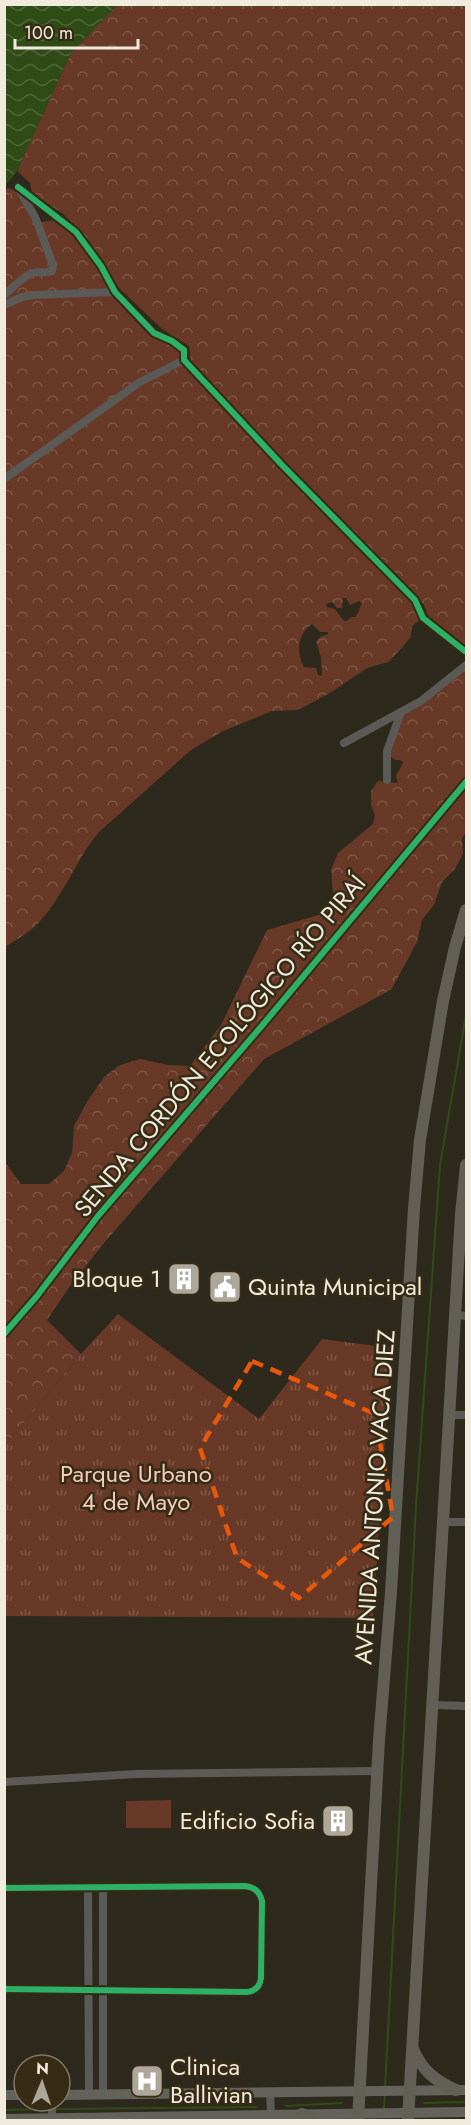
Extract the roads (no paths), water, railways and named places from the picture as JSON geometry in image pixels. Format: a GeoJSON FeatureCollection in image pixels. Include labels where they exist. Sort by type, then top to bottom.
{"type":"FeatureCollection","features":[{"type":"Feature","properties":{"kind":"highway","name":"AVENIDA ANTONIO VACA DIEZ"},"geometry":{"type":"LineString","coordinates":[[361,2115],[378,1771],[414,1208],[420,1140],[443,1001],[466,910]]}},
{"type":"Feature","properties":{"kind":"highway"},"geometry":{"type":"LineString","coordinates":[[405,2115],[404,2091],[411,2045],[450,1414],[461,1316],[466,1166]]}},
{"type":"Feature","properties":{"kind":"highway"},"geometry":{"type":"LineString","coordinates":[[411,2045],[418,2061],[430,2075],[442,2084],[461,2090]]}},
{"type":"Feature","properties":{"kind":"highway"},"geometry":{"type":"LineString","coordinates":[[302,2114],[315,2121]]}},
{"type":"Feature","properties":{"kind":"main road"},"geometry":{"type":"LineString","coordinates":[[72,2095],[461,2090]]}},
{"type":"Feature","properties":{"kind":"main road"},"geometry":{"type":"LineString","coordinates":[[4,2119],[271,2114],[405,2115],[466,2112]]}},
{"type":"Feature","properties":{"kind":"street"},"geometry":{"type":"LineString","coordinates":[[4,295],[23,278],[34,272],[52,271],[53,265],[35,217],[18,187],[76,232],[115,292],[154,333],[172,341],[184,350],[184,360],[282,465],[415,600],[423,618],[466,652]]}},
{"type":"Feature","properties":{"kind":"street"},"geometry":{"type":"LineString","coordinates":[[4,305],[33,295],[115,292]]}},
{"type":"Feature","properties":{"kind":"street"},"geometry":{"type":"LineString","coordinates":[[4,479],[140,382],[184,360]]}},
{"type":"Feature","properties":{"kind":"street"},"geometry":{"type":"LineString","coordinates":[[344,743],[421,701],[466,665]]}},
{"type":"Feature","properties":{"kind":"street"},"geometry":{"type":"LineString","coordinates":[[387,780],[387,751],[401,711]]}},
{"type":"Feature","properties":{"kind":"street"},"geometry":{"type":"LineString","coordinates":[[450,1414],[466,1415]]}},
{"type":"Feature","properties":{"kind":"street"},"geometry":{"type":"LineString","coordinates":[[443,1522],[466,1522]]}},
{"type":"Feature","properties":{"kind":"street"},"geometry":{"type":"LineString","coordinates":[[433,1705],[466,1706]]}},
{"type":"Feature","properties":{"kind":"street"},"geometry":{"type":"LineString","coordinates":[[4,1782],[136,1774],[378,1771]]}},
{"type":"Feature","properties":{"kind":"street"},"geometry":{"type":"LineString","coordinates":[[4,1888],[245,1886],[255,1889],[262,1901],[261,1978],[259,1986],[254,1990],[247,1992],[4,1989]]}},
{"type":"Feature","properties":{"kind":"street"},"geometry":{"type":"LineString","coordinates":[[88,1888],[89,2094]]}},
{"type":"Feature","properties":{"kind":"street"},"geometry":{"type":"LineString","coordinates":[[103,1888],[103,2094]]}},
{"type":"Feature","properties":{"kind":"street"},"geometry":{"type":"LineString","coordinates":[[270,2092],[271,2114]]}},
{"type":"Feature","properties":{"kind":"street"},"geometry":{"type":"LineString","coordinates":[[52,2113],[52,2118]]}},
{"type":"Feature","properties":{"kind":"water"},"geometry":{"type":"Polygon","coordinates":[[[5,4],[117,5],[71,53],[17,171],[5,186],[5,4]]]}},
{"type":"Feature","properties":{"kind":"waterway"},"geometry":{"type":"LineString","coordinates":[[385,2088],[416,1506],[440,1165],[466,1015]]}},
{"type":"Feature","properties":{"kind":"waterway"},"geometry":{"type":"LineString","coordinates":[[384,2109],[385,2093]]}},
{"type":"Feature","properties":{"kind":"waterway"},"geometry":{"type":"LineString","coordinates":[[424,2103],[466,2102]]}},
{"type":"Feature","properties":{"kind":"waterway"},"geometry":{"type":"LineString","coordinates":[[286,2106],[342,2103]]}},
{"type":"Feature","properties":{"kind":"waterway"},"geometry":{"type":"LineString","coordinates":[[72,2109],[256,2107]]}},
{"type":"Feature","properties":{"kind":"waterway"},"geometry":{"type":"LineString","coordinates":[[4,2110],[12,2110]]}},
{"type":"Feature","properties":{"kind":"place","name":"Bloque 1"},"geometry":{"type":"Point","coordinates":[184,1279]}},
{"type":"Feature","properties":{"kind":"place","name":"Quinta Municipal"},"geometry":{"type":"Point","coordinates":[225,1287]}},
{"type":"Feature","properties":{"kind":"place","name":"Edificio Sofia"},"geometry":{"type":"Point","coordinates":[338,1821]}},
{"type":"Feature","properties":{"kind":"place","name":"Clinica Ballivian"},"geometry":{"type":"Point","coordinates":[147,2081]}},
{"type":"Feature","properties":{"kind":"park label","name":"Parque Urbano 4 de Mayo"},"geometry":{"type":"Point","coordinates":[136,1488]}}]}
